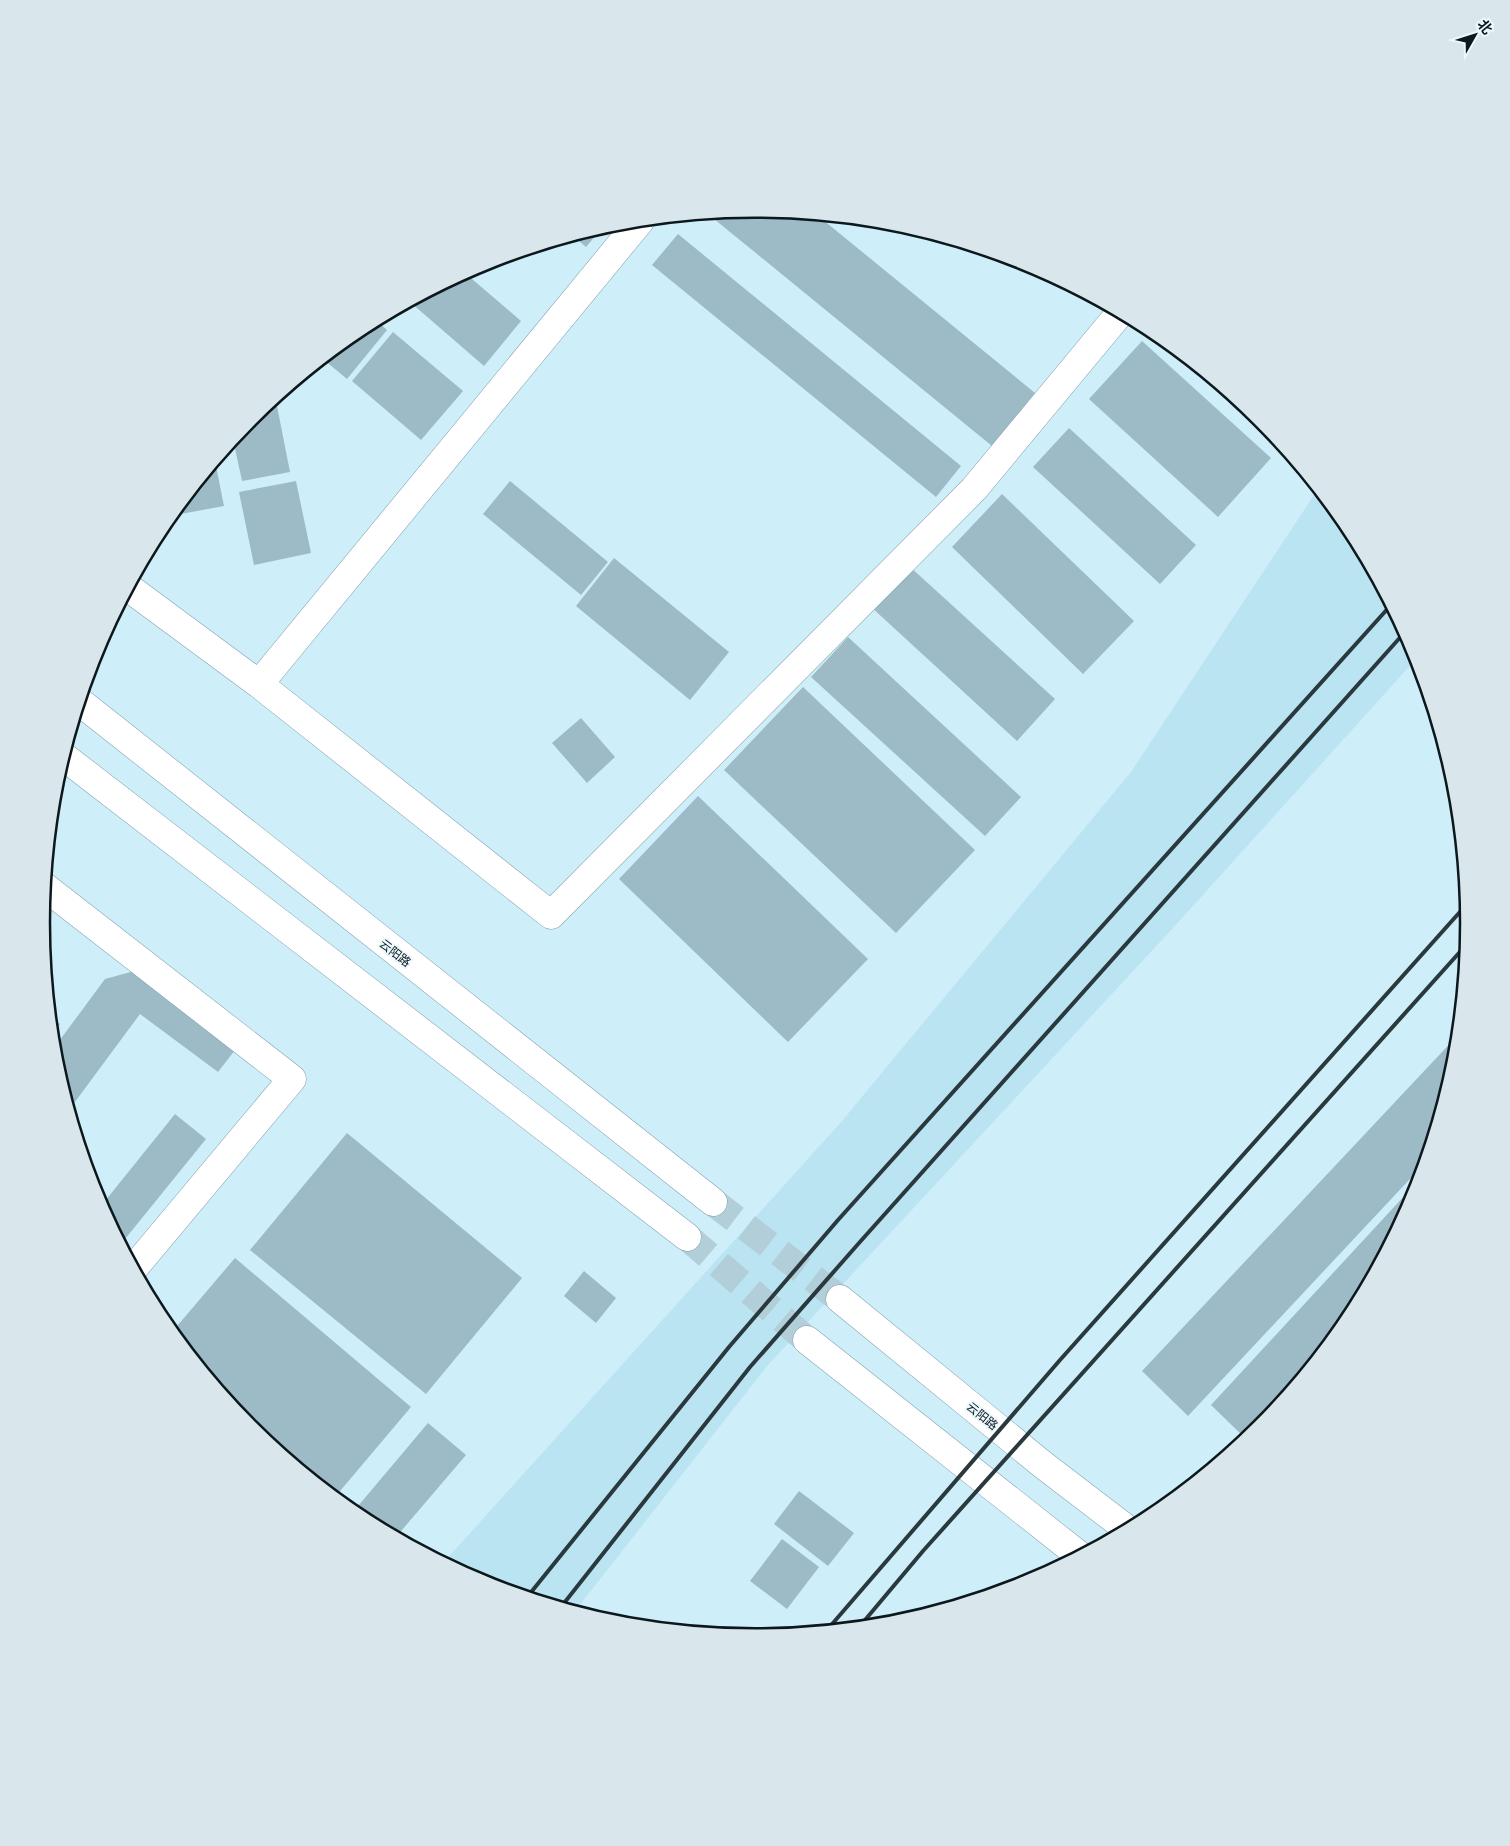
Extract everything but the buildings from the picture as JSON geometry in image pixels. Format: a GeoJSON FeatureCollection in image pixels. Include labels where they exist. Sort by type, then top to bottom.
{"type":"FeatureCollection","features":[{"type":"Feature","properties":{"kind":"street"},"geometry":{"type":"LineString","coordinates":[[259,684],[633,229]]}},
{"type":"Feature","properties":{"kind":"street"},"geometry":{"type":"LineString","coordinates":[[133,591],[259,684],[551,915],[974,489],[1116,317]]}},
{"type":"Feature","properties":{"kind":"street","name":"云阳路"},"geometry":{"type":"LineString","coordinates":[[84,705],[713,1202]]}},
{"type":"Feature","properties":{"kind":"street"},"geometry":{"type":"LineString","coordinates":[[69,761],[687,1238]]}},
{"type":"Feature","properties":{"kind":"street"},"geometry":{"type":"LineString","coordinates":[[51,892],[292,1079],[138,1264]]}},
{"type":"Feature","properties":{"kind":"street","name":"云阳路"},"geometry":{"type":"LineString","coordinates":[[840,1299],[1035,1458],[1121,1526]]}},
{"type":"Feature","properties":{"kind":"street"},"geometry":{"type":"LineString","coordinates":[[807,1340],[1074,1551]]}},
{"type":"Feature","properties":{"kind":"shaded area"},"geometry":{"type":"Polygon","coordinates":[[[1314,495],[1366,570],[1387,611],[1411,665],[1173,928],[768,1365],[579,1605],[528,1591],[448,1557],[842,1121],[1131,772],[1314,495]]]}},
{"type":"Feature","properties":{"kind":"tunnel"},"geometry":{"type":"LineString","coordinates":[[713,1202],[840,1299]]}},
{"type":"Feature","properties":{"kind":"tunnel"},"geometry":{"type":"LineString","coordinates":[[687,1237],[807,1340]]}},
{"type":"Feature","properties":{"kind":"railway"},"geometry":{"type":"LineString","coordinates":[[531,1592],[729,1347],[838,1220],[1386,610]]}},
{"type":"Feature","properties":{"kind":"railway"},"geometry":{"type":"LineString","coordinates":[[565,1602],[750,1367],[1399,638]]}},
{"type":"Feature","properties":{"kind":"railway"},"geometry":{"type":"LineString","coordinates":[[833,1623],[1060,1360],[1460,912]]}},
{"type":"Feature","properties":{"kind":"railway"},"geometry":{"type":"LineString","coordinates":[[866,1619],[923,1551],[1459,953]]}}]}
